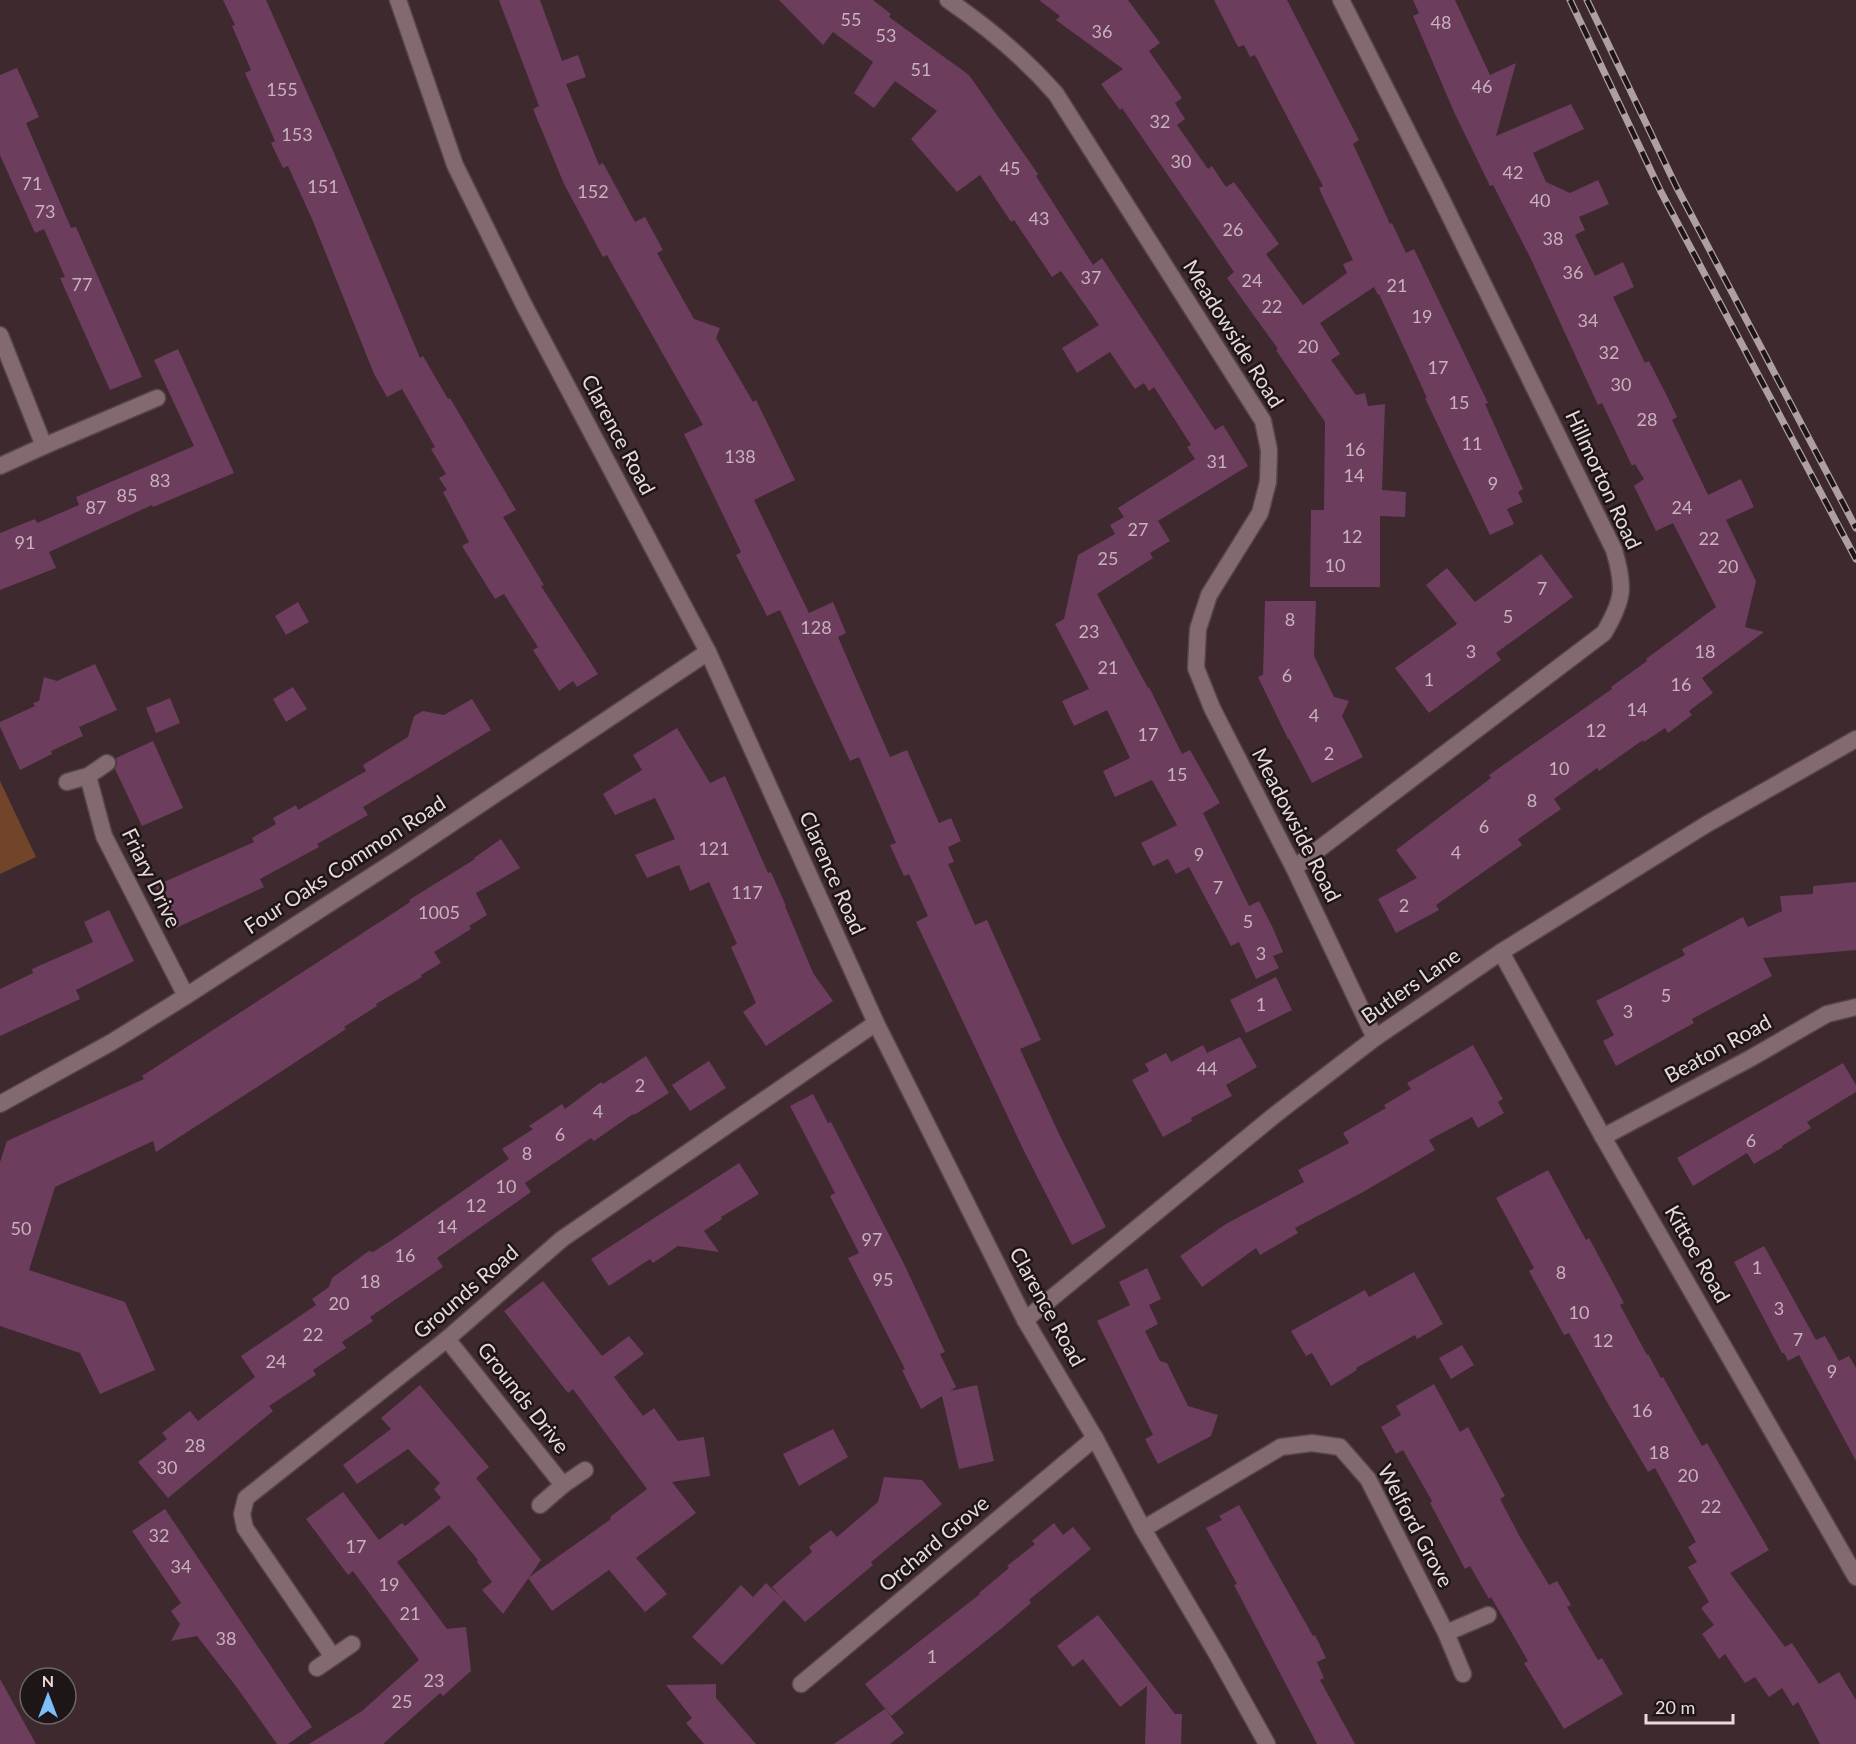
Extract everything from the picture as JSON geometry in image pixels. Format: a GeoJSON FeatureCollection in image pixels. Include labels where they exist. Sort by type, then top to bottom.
{"type":"FeatureCollection","features":[{"type":"Feature","properties":{"kind":"street","name":"Clarence Road"},"geometry":{"type":"LineString","coordinates":[[398,0],[455,165],[524,305],[708,652],[876,1023],[1025,1320],[1095,1438],[1143,1529],[1267,1744]]}},
{"type":"Feature","properties":{"kind":"street","name":"Meadowside Road"},"geometry":{"type":"LineString","coordinates":[[948,0],[1007,46],[1056,94],[1263,421],[1269,450],[1268,482],[1263,502],[1260,513],[1209,595],[1198,629],[1196,668],[1212,708],[1294,868],[1375,1038]]}},
{"type":"Feature","properties":{"kind":"street","name":"Hillmorton Road"},"geometry":{"type":"LineString","coordinates":[[1294,868],[1604,633],[1618,610],[1622,576],[1614,550],[1341,0]]}},
{"type":"Feature","properties":{"kind":"street"},"geometry":{"type":"LineString","coordinates":[[0,335],[44,446]]}},
{"type":"Feature","properties":{"kind":"street"},"geometry":{"type":"LineString","coordinates":[[0,466],[157,398]]}},
{"type":"Feature","properties":{"kind":"street","name":"Four Oaks Common Road"},"geometry":{"type":"LineString","coordinates":[[0,1104],[112,1042],[186,996],[406,854],[708,652]]}},
{"type":"Feature","properties":{"kind":"street","name":"Butlers Lane"},"geometry":{"type":"LineString","coordinates":[[1025,1320],[1276,1114],[1375,1038],[1501,952],[1707,824],[1856,739]]}},
{"type":"Feature","properties":{"kind":"street"},"geometry":{"type":"LineString","coordinates":[[67,782],[88,776],[107,763]]}},
{"type":"Feature","properties":{"kind":"street","name":"Friary Drive"},"geometry":{"type":"LineString","coordinates":[[88,776],[104,836],[186,996]]}},
{"type":"Feature","properties":{"kind":"street","name":"Kittoe Road"},"geometry":{"type":"LineString","coordinates":[[1501,952],[1604,1137],[1856,1577]]}},
{"type":"Feature","properties":{"kind":"street","name":"Beaton Road"},"geometry":{"type":"LineString","coordinates":[[1604,1137],[1751,1058],[1827,1014],[1856,1007]]}},
{"type":"Feature","properties":{"kind":"street","name":"Grounds Road"},"geometry":{"type":"LineString","coordinates":[[333,1657],[245,1528],[242,1514],[246,1498],[447,1339],[562,1239],[876,1023]]}},
{"type":"Feature","properties":{"kind":"street","name":"Grounds Drive"},"geometry":{"type":"LineString","coordinates":[[447,1339],[563,1485]]}},
{"type":"Feature","properties":{"kind":"street","name":"Orchard Grove"},"geometry":{"type":"LineString","coordinates":[[801,1684],[1095,1438]]}},
{"type":"Feature","properties":{"kind":"street","name":"Welford Grove"},"geometry":{"type":"LineString","coordinates":[[1143,1529],[1281,1448],[1312,1443],[1340,1448],[1368,1479],[1446,1633],[1463,1674]]}},
{"type":"Feature","properties":{"kind":"street","name":"Grounds Drive"},"geometry":{"type":"LineString","coordinates":[[540,1505],[585,1470]]}},
{"type":"Feature","properties":{"kind":"street"},"geometry":{"type":"LineString","coordinates":[[1446,1633],[1488,1615]]}},
{"type":"Feature","properties":{"kind":"street"},"geometry":{"type":"LineString","coordinates":[[317,1668],[352,1644]]}},
{"type":"Feature","properties":{"kind":"shaded area"},"geometry":{"type":"Polygon","coordinates":[[[0,781],[36,857],[0,874],[0,781]]]}},
{"type":"Feature","properties":{"kind":"building"},"geometry":{"type":"Polygon","coordinates":[[[223,0],[266,0],[334,153],[420,358],[423,356],[448,399],[450,398],[516,510],[503,517],[544,585],[541,586],[598,674],[577,687],[573,681],[559,691],[533,650],[538,647],[504,594],[495,599],[462,546],[469,542],[443,492],[447,490],[439,478],[446,474],[431,449],[435,447],[402,389],[387,397],[374,374],[312,219],[288,166],[283,168],[271,143],[275,141],[245,73],[251,70],[232,26],[235,25],[223,0]]]}},
{"type":"Feature","properties":{"kind":"building"},"geometry":{"type":"Polygon","coordinates":[[[499,0],[540,0],[562,61],[578,55],[586,77],[566,84],[599,165],[603,163],[635,222],[645,217],[663,250],[657,253],[694,319],[720,328],[716,338],[753,402],[756,400],[795,480],[754,500],[809,613],[833,602],[846,633],[838,637],[890,757],[907,750],[939,823],[951,818],[961,841],[948,847],[954,862],[948,864],[975,925],[987,920],[1041,1040],[1020,1049],[1059,1134],[1106,1227],[1072,1245],[1024,1151],[916,922],[928,916],[909,874],[904,876],[890,845],[896,843],[859,757],[850,761],[780,610],[767,616],[736,555],[741,552],[684,434],[703,425],[607,255],[603,257],[564,184],[533,109],[539,106],[499,0]]]}},
{"type":"Feature","properties":{"kind":"building"},"geometry":{"type":"Polygon","coordinates":[[[779,0],[873,0],[891,14],[889,17],[969,75],[1038,174],[1036,176],[1093,265],[1102,258],[1215,430],[1223,425],[1248,466],[1158,521],[1170,541],[1150,553],[1153,558],[1097,594],[1149,687],[1182,754],[1190,750],[1220,803],[1203,813],[1249,906],[1259,901],[1272,926],[1283,952],[1273,956],[1279,968],[1256,979],[1239,942],[1231,946],[1189,867],[1176,874],[1168,859],[1153,866],[1141,843],[1177,825],[1152,780],[1115,797],[1103,771],[1130,758],[1107,710],[1074,726],[1062,701],[1089,689],[1055,624],[1064,619],[1078,555],[1115,534],[1110,525],[1124,517],[1118,508],[1195,459],[1187,447],[1191,445],[1154,387],[1149,391],[1144,383],[1135,389],[1110,352],[1077,373],[1062,348],[1099,325],[1061,271],[1052,277],[1014,220],[1011,222],[980,175],[957,192],[911,139],[937,111],[895,81],[874,108],[854,93],[873,62],[833,32],[823,45],[779,0]]]}},
{"type":"Feature","properties":{"kind":"building"},"geometry":{"type":"Polygon","coordinates":[[[1039,0],[1128,0],[1160,43],[1149,51],[1182,98],[1175,103],[1185,119],[1177,125],[1208,169],[1212,166],[1226,187],[1234,182],[1279,244],[1266,254],[1303,305],[1347,273],[1343,264],[1353,260],[1319,188],[1323,186],[1255,55],[1250,57],[1244,45],[1238,47],[1214,0],[1287,0],[1359,140],[1353,144],[1390,224],[1392,223],[1406,253],[1414,249],[1488,403],[1485,404],[1523,489],[1518,492],[1523,502],[1507,509],[1514,524],[1490,535],[1374,287],[1320,323],[1340,354],[1331,360],[1356,395],[1365,393],[1368,406],[1385,404],[1382,490],[1406,492],[1405,517],[1380,516],[1380,587],[1310,587],[1311,510],[1324,510],[1325,422],[1276,350],[1278,349],[1227,278],[1234,272],[1122,108],[1120,110],[1101,84],[1123,69],[1056,20],[1060,16],[1039,0]]]}},
{"type":"Feature","properties":{"kind":"building"},"geometry":{"type":"Polygon","coordinates":[[[1413,0],[1455,0],[1490,75],[1516,63],[1496,136],[1571,104],[1584,129],[1533,153],[1546,182],[1570,193],[1598,180],[1609,204],[1579,217],[1585,230],[1575,235],[1595,276],[1623,262],[1634,287],[1613,297],[1645,363],[1649,361],[1666,394],[1677,417],[1672,420],[1708,495],[1741,479],[1754,507],[1726,520],[1756,581],[1745,627],[1764,632],[1702,678],[1713,693],[1689,711],[1692,715],[1668,733],[1665,728],[1644,742],[1643,740],[1599,771],[1597,768],[1554,799],[1561,809],[1518,839],[1522,845],[1436,905],[1439,910],[1396,933],[1378,899],[1417,878],[1396,850],[1491,778],[1489,775],[1612,689],[1611,687],[1647,661],[1646,659],[1716,607],[1673,523],[1656,531],[1634,486],[1644,479],[1635,464],[1632,466],[1602,403],[1598,405],[1530,257],[1493,185],[1490,186],[1454,112],[1413,16],[1419,13],[1413,0]]]}},
{"type":"Feature","properties":{"kind":"building"},"geometry":{"type":"Polygon","coordinates":[[[17,68],[39,117],[26,123],[71,228],[76,227],[142,377],[110,390],[60,278],[65,277],[44,229],[35,233],[0,155],[0,75],[17,68]]]}},
{"type":"Feature","properties":{"kind":"building"},"geometry":{"type":"Polygon","coordinates":[[[178,349],[234,473],[153,507],[152,505],[49,552],[56,568],[0,590],[0,533],[35,519],[37,523],[79,505],[76,497],[194,446],[154,360],[178,349]]]}},
{"type":"Feature","properties":{"kind":"building"},"geometry":{"type":"Polygon","coordinates":[[[1541,554],[1573,597],[1496,653],[1501,660],[1429,713],[1395,668],[1457,624],[1426,585],[1447,568],[1475,602],[1541,554]]]}},
{"type":"Feature","properties":{"kind":"building"},"geometry":{"type":"Polygon","coordinates":[[[1265,601],[1316,601],[1314,656],[1334,697],[1349,701],[1342,716],[1363,757],[1312,783],[1258,677],[1263,675],[1265,601]]]}},
{"type":"Feature","properties":{"kind":"building"},"geometry":{"type":"Polygon","coordinates":[[[298,602],[309,622],[286,635],[275,616],[298,602]]]}},
{"type":"Feature","properties":{"kind":"building"},"geometry":{"type":"Polygon","coordinates":[[[95,664],[117,710],[79,727],[83,736],[51,751],[52,754],[20,770],[0,727],[0,722],[35,706],[33,703],[39,701],[44,677],[57,681],[95,664]]]}},
{"type":"Feature","properties":{"kind":"building"},"geometry":{"type":"Polygon","coordinates":[[[293,687],[307,709],[286,722],[273,699],[293,687]]]}},
{"type":"Feature","properties":{"kind":"building"},"geometry":{"type":"Polygon","coordinates":[[[170,698],[180,723],[156,733],[146,708],[170,698]]]}},
{"type":"Feature","properties":{"kind":"building"},"geometry":{"type":"Polygon","coordinates":[[[472,699],[491,730],[363,807],[368,815],[317,844],[319,847],[260,879],[264,887],[174,929],[155,886],[254,842],[252,838],[276,824],[273,818],[296,805],[298,810],[366,771],[363,765],[408,737],[414,716],[423,711],[444,715],[472,699]]]}},
{"type":"Feature","properties":{"kind":"building"},"geometry":{"type":"Polygon","coordinates":[[[677,728],[710,783],[725,776],[768,873],[771,872],[813,973],[833,1001],[766,1046],[743,1012],[756,1003],[731,947],[737,944],[709,882],[690,891],[679,865],[647,878],[635,855],[675,839],[655,798],[615,815],[603,794],[642,770],[633,755],[677,728]]]}},
{"type":"Feature","properties":{"kind":"building"},"geometry":{"type":"Polygon","coordinates":[[[153,741],[183,808],[142,826],[115,769],[116,758],[153,741]]]}},
{"type":"Feature","properties":{"kind":"building"},"geometry":{"type":"Polygon","coordinates":[[[501,839],[520,868],[476,893],[487,915],[469,926],[471,929],[434,952],[441,963],[376,1004],[377,1006],[344,1027],[346,1029],[156,1152],[153,1141],[55,1187],[29,1270],[125,1302],[155,1370],[100,1394],[80,1353],[0,1326],[0,1162],[7,1141],[144,1079],[142,1076],[392,914],[410,902],[409,900],[475,859],[501,839]]]}},
{"type":"Feature","properties":{"kind":"building"},"geometry":{"type":"Polygon","coordinates":[[[1856,882],[1856,950],[1763,958],[1772,976],[1692,1019],[1694,1023],[1616,1066],[1603,1041],[1614,1035],[1596,1001],[1685,955],[1682,949],[1743,917],[1748,927],[1782,911],[1780,896],[1813,894],[1813,886],[1856,882]]]}},
{"type":"Feature","properties":{"kind":"building"},"geometry":{"type":"Polygon","coordinates":[[[109,910],[134,961],[76,990],[80,999],[0,1036],[0,989],[33,973],[32,969],[93,942],[84,922],[109,910]]]}},
{"type":"Feature","properties":{"kind":"building"},"geometry":{"type":"Polygon","coordinates":[[[1276,977],[1292,1010],[1246,1033],[1230,1000],[1276,977]]]}},
{"type":"Feature","properties":{"kind":"building"},"geometry":{"type":"Polygon","coordinates":[[[1240,1037],[1257,1067],[1226,1085],[1232,1096],[1191,1118],[1192,1121],[1163,1137],[1132,1080],[1149,1071],[1145,1064],[1166,1053],[1171,1062],[1203,1045],[1207,1053],[1240,1037]]]}},
{"type":"Feature","properties":{"kind":"building"},"geometry":{"type":"Polygon","coordinates":[[[1473,1045],[1503,1099],[1498,1102],[1504,1113],[1478,1128],[1472,1117],[1429,1140],[1435,1150],[1295,1228],[1298,1233],[1260,1255],[1256,1248],[1202,1287],[1180,1256],[1226,1224],[1304,1182],[1298,1170],[1349,1143],[1343,1133],[1386,1108],[1384,1105],[1411,1089],[1407,1083],[1473,1045]]]}},
{"type":"Feature","properties":{"kind":"building"},"geometry":{"type":"Polygon","coordinates":[[[646,1056],[669,1093],[594,1141],[591,1138],[525,1183],[531,1192],[437,1258],[443,1267],[370,1317],[373,1321],[342,1342],[346,1348],[313,1370],[316,1375],[269,1406],[273,1411],[168,1498],[138,1462],[167,1439],[162,1433],[190,1411],[198,1421],[255,1377],[241,1356],[316,1305],[312,1299],[329,1287],[332,1278],[369,1251],[373,1252],[392,1240],[509,1159],[502,1149],[533,1129],[529,1126],[562,1104],[565,1109],[601,1082],[603,1084],[646,1056]]]}},
{"type":"Feature","properties":{"kind":"building"},"geometry":{"type":"Polygon","coordinates":[[[709,1061],[726,1088],[690,1111],[672,1085],[709,1061]]]}},
{"type":"Feature","properties":{"kind":"building"},"geometry":{"type":"Polygon","coordinates":[[[1843,1063],[1856,1085],[1856,1092],[1807,1122],[1811,1128],[1754,1164],[1747,1153],[1693,1186],[1677,1158],[1843,1063]]]}},
{"type":"Feature","properties":{"kind":"building"},"geometry":{"type":"Polygon","coordinates":[[[813,1094],[828,1123],[831,1122],[904,1264],[945,1352],[940,1354],[956,1387],[950,1391],[977,1385],[994,1461],[959,1469],[942,1396],[921,1409],[902,1370],[905,1369],[848,1258],[859,1253],[830,1196],[835,1193],[790,1106],[813,1094]]]}},
{"type":"Feature","properties":{"kind":"building"},"geometry":{"type":"Polygon","coordinates":[[[739,1163],[759,1194],[721,1217],[722,1219],[704,1231],[719,1252],[678,1246],[653,1263],[650,1259],[609,1286],[591,1259],[739,1163]]]}},
{"type":"Feature","properties":{"kind":"building"},"geometry":{"type":"Polygon","coordinates":[[[1548,1170],[1586,1240],[1589,1238],[1624,1303],[1620,1305],[1647,1355],[1661,1378],[1663,1377],[1702,1446],[1707,1443],[1769,1550],[1730,1573],[1785,1647],[1792,1643],[1819,1684],[1839,1672],[1856,1700],[1856,1744],[1820,1744],[1798,1702],[1793,1706],[1782,1688],[1769,1697],[1755,1677],[1745,1683],[1725,1654],[1719,1659],[1702,1634],[1714,1625],[1701,1608],[1709,1602],[1688,1567],[1697,1562],[1688,1547],[1696,1542],[1655,1468],[1648,1472],[1569,1333],[1564,1335],[1529,1271],[1534,1268],[1496,1198],[1548,1170]]]}},
{"type":"Feature","properties":{"kind":"building"},"geometry":{"type":"Polygon","coordinates":[[[1764,1246],[1816,1340],[1825,1336],[1839,1361],[1849,1356],[1856,1368],[1856,1461],[1799,1355],[1788,1361],[1782,1353],[1734,1262],[1764,1246]]]}},
{"type":"Feature","properties":{"kind":"building"},"geometry":{"type":"Polygon","coordinates":[[[1147,1268],[1161,1299],[1149,1305],[1158,1324],[1145,1331],[1160,1361],[1167,1363],[1188,1406],[1218,1415],[1211,1436],[1158,1464],[1145,1439],[1153,1435],[1097,1321],[1130,1305],[1119,1282],[1147,1268]]]}},
{"type":"Feature","properties":{"kind":"building"},"geometry":{"type":"Polygon","coordinates":[[[1414,1272],[1443,1324],[1417,1339],[1415,1335],[1356,1368],[1357,1370],[1331,1386],[1312,1353],[1306,1356],[1291,1331],[1365,1290],[1369,1297],[1414,1272]]]}},
{"type":"Feature","properties":{"kind":"building"},"geometry":{"type":"Polygon","coordinates":[[[543,1281],[602,1356],[629,1336],[644,1354],[614,1377],[643,1416],[654,1408],[678,1441],[704,1437],[710,1476],[672,1482],[696,1513],[636,1558],[667,1594],[645,1612],[609,1570],[552,1611],[528,1578],[611,1519],[610,1517],[647,1489],[573,1389],[568,1393],[504,1311],[543,1281]]]}},
{"type":"Feature","properties":{"kind":"building"},"geometry":{"type":"Polygon","coordinates":[[[1462,1345],[1474,1365],[1451,1379],[1439,1358],[1462,1345]]]}},
{"type":"Feature","properties":{"kind":"building"},"geometry":{"type":"Polygon","coordinates":[[[1434,1384],[1460,1432],[1468,1427],[1505,1496],[1500,1499],[1520,1537],[1549,1585],[1557,1581],[1571,1605],[1567,1607],[1598,1660],[1602,1658],[1623,1694],[1564,1729],[1524,1663],[1528,1661],[1491,1597],[1489,1599],[1470,1566],[1465,1569],[1430,1503],[1432,1501],[1403,1450],[1396,1454],[1381,1427],[1401,1415],[1396,1406],[1434,1384]]]}},
{"type":"Feature","properties":{"kind":"building"},"geometry":{"type":"Polygon","coordinates":[[[420,1385],[489,1467],[476,1478],[541,1560],[503,1614],[482,1590],[492,1582],[477,1562],[478,1560],[449,1525],[397,1562],[447,1629],[466,1627],[471,1671],[443,1696],[440,1693],[383,1744],[309,1744],[362,1711],[419,1660],[353,1571],[348,1575],[306,1519],[343,1492],[379,1540],[402,1523],[405,1526],[441,1498],[434,1489],[440,1483],[408,1449],[357,1484],[343,1465],[391,1429],[381,1418],[420,1385]]]}},
{"type":"Feature","properties":{"kind":"building"},"geometry":{"type":"Polygon","coordinates":[[[833,1429],[848,1457],[799,1486],[783,1454],[833,1429]]]}},
{"type":"Feature","properties":{"kind":"building"},"geometry":{"type":"Polygon","coordinates":[[[884,1477],[922,1480],[942,1504],[871,1562],[873,1565],[805,1622],[784,1600],[722,1665],[692,1637],[741,1585],[753,1597],[766,1583],[782,1598],[772,1587],[812,1552],[809,1547],[831,1530],[837,1537],[878,1502],[884,1477]]]}},
{"type":"Feature","properties":{"kind":"building"},"geometry":{"type":"Polygon","coordinates":[[[1239,1505],[1313,1636],[1315,1635],[1326,1658],[1317,1662],[1324,1678],[1320,1680],[1355,1744],[1317,1744],[1234,1585],[1237,1584],[1206,1528],[1222,1520],[1219,1516],[1239,1505]]]}},
{"type":"Feature","properties":{"kind":"building"},"geometry":{"type":"Polygon","coordinates":[[[165,1509],[312,1727],[288,1744],[277,1744],[197,1636],[171,1641],[180,1624],[171,1611],[181,1603],[132,1531],[165,1509]]]}},
{"type":"Feature","properties":{"kind":"building"},"geometry":{"type":"Polygon","coordinates":[[[1054,1523],[1063,1535],[1073,1527],[1091,1549],[1029,1600],[1031,1603],[1002,1628],[891,1716],[865,1684],[980,1594],[1009,1568],[1007,1566],[1035,1544],[1032,1541],[1054,1523]]]}},
{"type":"Feature","properties":{"kind":"building"},"geometry":{"type":"Polygon","coordinates":[[[1098,1615],[1175,1714],[1182,1714],[1181,1744],[1145,1744],[1147,1686],[1120,1707],[1083,1659],[1073,1667],[1057,1646],[1098,1615]]]}},
{"type":"Feature","properties":{"kind":"building"},"geometry":{"type":"Polygon","coordinates":[[[0,1679],[18,1712],[18,1726],[26,1726],[36,1744],[0,1744],[0,1679]]]}},
{"type":"Feature","properties":{"kind":"building"},"geometry":{"type":"Polygon","coordinates":[[[716,1684],[716,1698],[756,1744],[704,1744],[686,1723],[692,1718],[666,1685],[716,1684]]]}},
{"type":"Feature","properties":{"kind":"building"},"geometry":{"type":"Polygon","coordinates":[[[885,1709],[904,1733],[890,1744],[834,1744],[885,1709]]]}},
{"type":"Feature","properties":{"kind":"railway"},"geometry":{"type":"LineString","coordinates":[[1570,0],[1661,192],[1856,559]]}},
{"type":"Feature","properties":{"kind":"railway"},"geometry":{"type":"LineString","coordinates":[[1587,0],[1676,186],[1856,528]]}}]}
